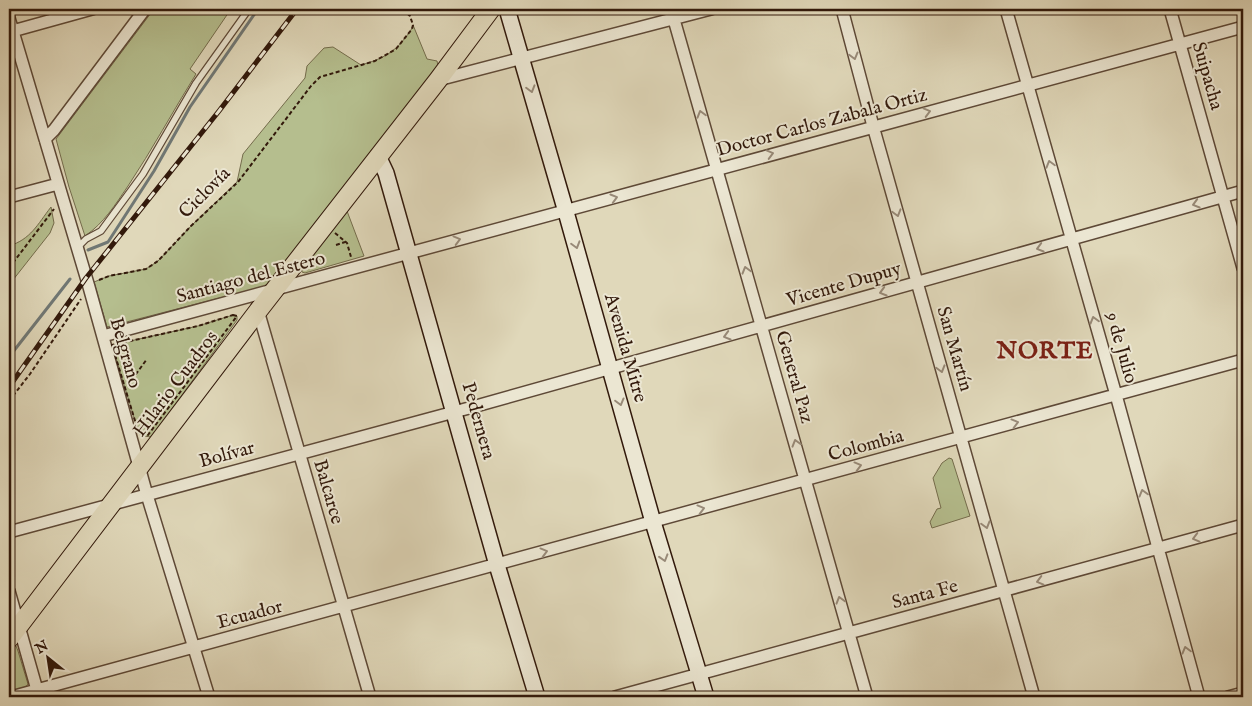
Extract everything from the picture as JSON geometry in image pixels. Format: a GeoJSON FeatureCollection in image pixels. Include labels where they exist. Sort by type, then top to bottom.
{"type":"FeatureCollection","features":[{"type":"Feature","properties":{"kind":"main road","name":"Hilario Cuadros"},"geometry":{"type":"LineString","coordinates":[[14,633],[139,466],[181,414],[256,304],[276,290],[491,9]]}},
{"type":"Feature","properties":{"kind":"main road","name":"Avenida Mitre"},"geometry":{"type":"LineString","coordinates":[[507,9],[653,522],[706,697]]}},
{"type":"Feature","properties":{"kind":"main road","name":"Pedernera"},"geometry":{"type":"LineString","coordinates":[[378,156],[386,173],[537,697]]}},
{"type":"Feature","properties":{"kind":"street"},"geometry":{"type":"LineString","coordinates":[[10,32],[92,9]]}},
{"type":"Feature","properties":{"kind":"street"},"geometry":{"type":"LineString","coordinates":[[45,139],[54,130],[144,9]]}},
{"type":"Feature","properties":{"kind":"street"},"geometry":{"type":"LineString","coordinates":[[438,80],[522,58],[673,14],[711,9]]}},
{"type":"Feature","properties":{"kind":"street","name":"San Martín"},"geometry":{"type":"LineString","coordinates":[[842,9],[873,126],[1034,697]]}},
{"type":"Feature","properties":{"kind":"street","name":"9 de Julio"},"geometry":{"type":"LineString","coordinates":[[1006,9],[1116,395],[1198,697]]}},
{"type":"Feature","properties":{"kind":"street","name":"Suipacha"},"geometry":{"type":"LineString","coordinates":[[1170,9],[1243,268]]}},
{"type":"Feature","properties":{"kind":"street","name":"General Paz"},"geometry":{"type":"LineString","coordinates":[[673,14],[867,697]]}},
{"type":"Feature","properties":{"kind":"street","name":"Belgrano"},"geometry":{"type":"LineString","coordinates":[[9,18],[10,32],[45,139],[89,287],[147,495],[209,697]]}},
{"type":"Feature","properties":{"kind":"street","name":"Doctor Carlos Zabala Ortiz"},"geometry":{"type":"LineString","coordinates":[[409,253],[1243,27]]}},
{"type":"Feature","properties":{"kind":"street"},"geometry":{"type":"LineString","coordinates":[[9,197],[58,184]]}},
{"type":"Feature","properties":{"kind":"street","name":"Vicente Dupuy"},"geometry":{"type":"LineString","coordinates":[[454,412],[1243,191]]}},
{"type":"Feature","properties":{"kind":"street","name":"Santiago del Estero"},"geometry":{"type":"LineString","coordinates":[[276,290],[409,253]]}},
{"type":"Feature","properties":{"kind":"street","name":"Santiago del Estero"},"geometry":{"type":"LineString","coordinates":[[103,336],[256,304]]}},
{"type":"Feature","properties":{"kind":"street","name":"Balcarce"},"geometry":{"type":"LineString","coordinates":[[256,304],[370,697]]}},
{"type":"Feature","properties":{"kind":"street","name":"Colombia"},"geometry":{"type":"LineString","coordinates":[[498,565],[1243,360]]}},
{"type":"Feature","properties":{"kind":"street","name":"Bolívar"},"geometry":{"type":"LineString","coordinates":[[9,532],[454,412]]}},
{"type":"Feature","properties":{"kind":"street","name":"Santa Fe"},"geometry":{"type":"LineString","coordinates":[[615,697],[1243,525]]}},
{"type":"Feature","properties":{"kind":"street","name":"Ecuador"},"geometry":{"type":"LineString","coordinates":[[11,697],[38,694],[194,648],[498,565]]}},
{"type":"Feature","properties":{"kind":"street"},"geometry":{"type":"LineString","coordinates":[[9,591],[14,633],[38,694]]}},
{"type":"Feature","properties":{"kind":"street"},"geometry":{"type":"LineString","coordinates":[[1228,697],[1243,693]]}},
{"type":"Feature","properties":{"kind":"lane"},"geometry":{"type":"LineString","coordinates":[[77,248],[86,239],[101,231],[143,174],[196,84],[249,9]]}},
{"type":"Feature","properties":{"kind":"path","name":"Ciclovía"},"geometry":{"type":"LineString","coordinates":[[89,287],[102,278],[146,268],[158,261],[191,226],[238,182],[311,86],[320,77],[375,61],[396,49],[413,25],[410,16],[402,9]]}},
{"type":"Feature","properties":{"kind":"path"},"geometry":{"type":"LineString","coordinates":[[9,268],[54,209]]}},
{"type":"Feature","properties":{"kind":"path"},"geometry":{"type":"LineString","coordinates":[[334,233],[345,242],[351,254]]}},
{"type":"Feature","properties":{"kind":"path"},"geometry":{"type":"LineString","coordinates":[[9,260],[11,241]]}},
{"type":"Feature","properties":{"kind":"path"},"geometry":{"type":"LineString","coordinates":[[336,245],[345,242]]}},
{"type":"Feature","properties":{"kind":"path"},"geometry":{"type":"LineString","coordinates":[[351,260],[358,258]]}},
{"type":"Feature","properties":{"kind":"path"},"geometry":{"type":"LineString","coordinates":[[9,401],[63,327],[89,287]]}},
{"type":"Feature","properties":{"kind":"path"},"geometry":{"type":"LineString","coordinates":[[233,315],[237,316],[148,436],[139,434],[125,389],[112,345],[198,326],[233,315]]}},
{"type":"Feature","properties":{"kind":"path"},"geometry":{"type":"LineString","coordinates":[[125,389],[147,359]]}},
{"type":"Feature","properties":{"kind":"green space"},"geometry":{"type":"Polygon","coordinates":[[[154,9],[231,9],[190,69],[196,74],[137,172],[109,213],[85,236],[56,139],[154,9]]]}},
{"type":"Feature","properties":{"kind":"green space"},"geometry":{"type":"Polygon","coordinates":[[[413,25],[427,59],[437,61],[439,70],[274,284],[107,327],[94,282],[109,276],[146,269],[158,261],[237,182],[243,154],[305,78],[307,66],[324,48],[333,47],[361,65],[391,52],[405,38],[413,25]]]}},
{"type":"Feature","properties":{"kind":"green space"},"geometry":{"type":"Polygon","coordinates":[[[51,207],[54,223],[50,233],[9,285],[9,246],[28,235],[51,207]]]}},
{"type":"Feature","properties":{"kind":"green space"},"geometry":{"type":"Polygon","coordinates":[[[347,211],[364,256],[305,273],[302,272],[301,268],[347,211]]]}},
{"type":"Feature","properties":{"kind":"green space"},"geometry":{"type":"Polygon","coordinates":[[[233,315],[237,316],[237,320],[151,437],[139,434],[112,345],[198,326],[233,315]]]}},
{"type":"Feature","properties":{"kind":"green space"},"geometry":{"type":"Polygon","coordinates":[[[949,458],[952,459],[970,516],[932,528],[930,522],[937,509],[941,508],[933,478],[942,463],[949,458]]]}},
{"type":"Feature","properties":{"kind":"green space"},"geometry":{"type":"Polygon","coordinates":[[[16,646],[18,651],[28,684],[24,689],[9,692],[9,649],[16,646]]]}},
{"type":"Feature","properties":{"kind":"waterway"},"geometry":{"type":"LineString","coordinates":[[88,250],[108,242],[154,171],[190,107],[258,9]]}},
{"type":"Feature","properties":{"kind":"waterway"},"geometry":{"type":"LineString","coordinates":[[9,357],[70,279]]}},
{"type":"Feature","properties":{"kind":"railway"},"geometry":{"type":"LineString","coordinates":[[9,387],[86,278],[219,111],[297,9]]}},
{"type":"Feature","properties":{"kind":"district","name":"NORTE"},"geometry":{"type":"Point","coordinates":[1045,351]}}]}
